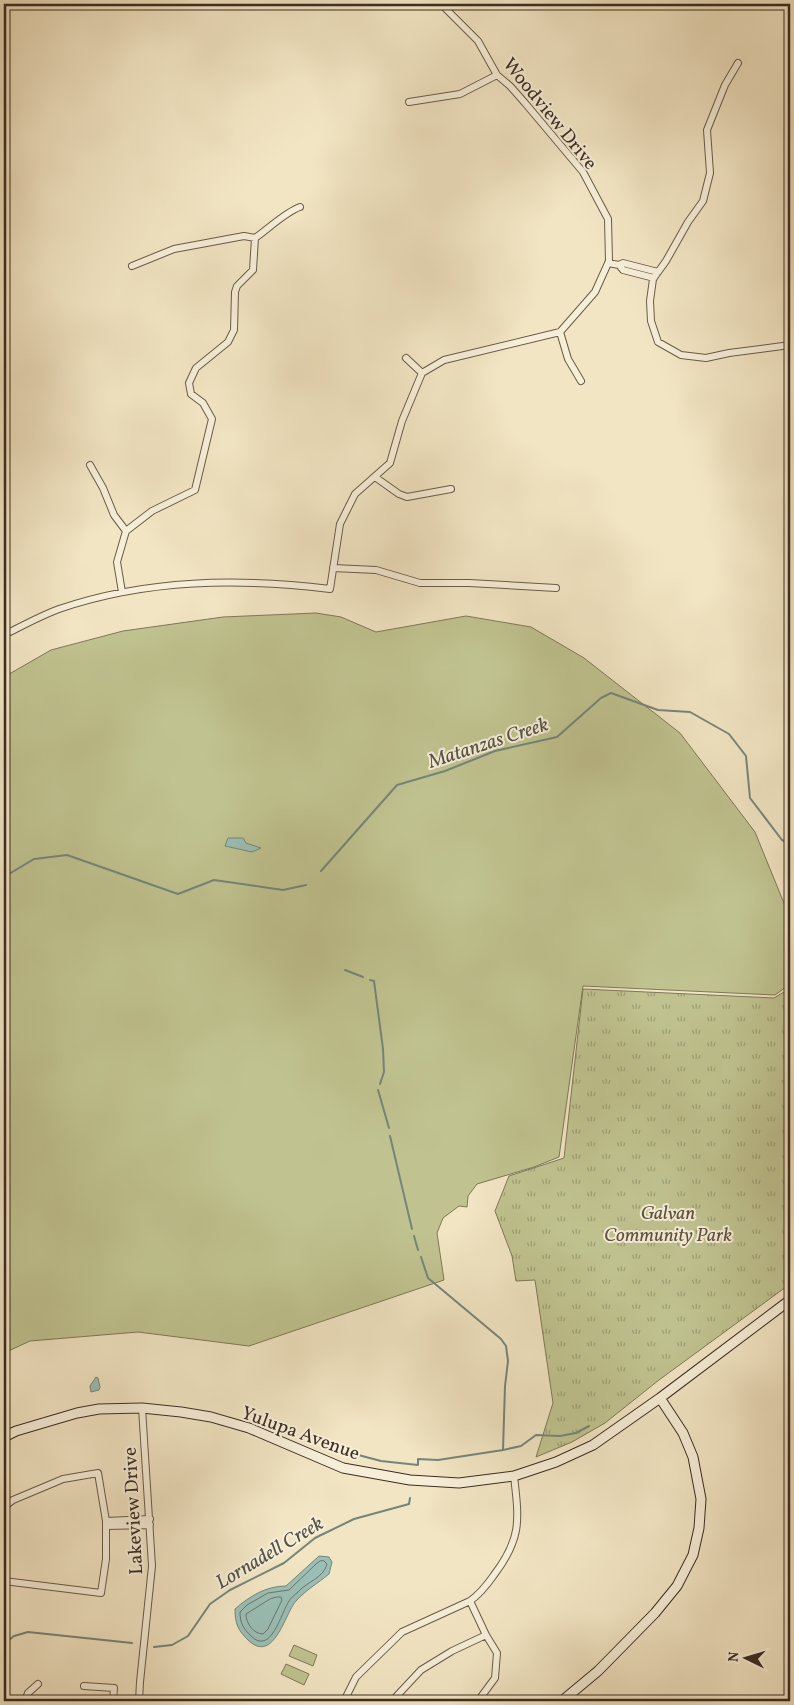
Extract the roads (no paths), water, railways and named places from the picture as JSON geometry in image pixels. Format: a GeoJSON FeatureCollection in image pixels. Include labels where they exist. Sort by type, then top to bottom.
{"type":"FeatureCollection","features":[{"type":"Feature","properties":{"kind":"street","name":"Woodview Drive"},"geometry":{"type":"LineString","coordinates":[[441,4],[478,41],[497,75],[525,103],[582,172],[608,219],[608,263],[595,292],[560,332]]}},
{"type":"Feature","properties":{"kind":"street"},"geometry":{"type":"LineString","coordinates":[[738,63],[725,84],[707,130],[710,173],[703,201],[656,275],[650,301],[651,321],[658,342],[681,356],[706,358],[790,345]]}},
{"type":"Feature","properties":{"kind":"street"},"geometry":{"type":"LineString","coordinates":[[408,102],[460,94],[497,75]]}},
{"type":"Feature","properties":{"kind":"street"},"geometry":{"type":"LineString","coordinates":[[132,266],[174,249],[244,236],[255,238],[282,219],[291,210],[300,207]]}},
{"type":"Feature","properties":{"kind":"street"},"geometry":{"type":"LineString","coordinates":[[122,592],[117,562],[126,532],[152,511],[195,490],[212,419],[203,403],[191,394],[189,382],[196,368],[228,342],[234,330],[235,292],[237,286],[252,270],[255,238]]}},
{"type":"Feature","properties":{"kind":"street"},"geometry":{"type":"LineString","coordinates":[[608,263],[619,265],[623,270],[656,275]]}},
{"type":"Feature","properties":{"kind":"street"},"geometry":{"type":"LineString","coordinates":[[4,635],[58,609],[122,592],[156,586],[195,583],[280,583],[330,590],[340,524],[355,494],[390,463],[402,421],[422,373],[444,360],[560,332],[568,359],[581,381]]}},
{"type":"Feature","properties":{"kind":"street"},"geometry":{"type":"LineString","coordinates":[[406,358],[422,373]]}},
{"type":"Feature","properties":{"kind":"street"},"geometry":{"type":"LineString","coordinates":[[90,466],[104,488],[114,515],[126,532]]}},
{"type":"Feature","properties":{"kind":"street"},"geometry":{"type":"LineString","coordinates":[[375,477],[399,494],[407,497],[451,489]]}},
{"type":"Feature","properties":{"kind":"street"},"geometry":{"type":"LineString","coordinates":[[333,568],[376,570],[420,583],[469,583],[556,588]]}},
{"type":"Feature","properties":{"kind":"street","name":"Yulupa Avenue"},"geometry":{"type":"LineString","coordinates":[[4,1437],[16,1430],[77,1413],[142,1408],[210,1417],[249,1428],[343,1468],[410,1480],[459,1482],[514,1476],[556,1462],[593,1444],[660,1398],[790,1300]]}},
{"type":"Feature","properties":{"kind":"street"},"geometry":{"type":"LineString","coordinates":[[562,1701],[598,1672],[656,1613],[677,1586],[693,1555],[699,1528],[701,1499],[693,1456],[684,1433],[660,1398]]}},
{"type":"Feature","properties":{"kind":"street","name":"Lakeview Drive"},"geometry":{"type":"LineString","coordinates":[[139,1701],[152,1566],[142,1408]]}},
{"type":"Feature","properties":{"kind":"street"},"geometry":{"type":"LineString","coordinates":[[4,1507],[13,1500],[63,1479],[98,1473],[106,1524],[106,1559],[101,1593],[4,1581]]}},
{"type":"Feature","properties":{"kind":"street"},"geometry":{"type":"LineString","coordinates":[[344,1701],[356,1676],[402,1632],[470,1601],[480,1594],[508,1558],[516,1535],[518,1513],[514,1476]]}},
{"type":"Feature","properties":{"kind":"street"},"geometry":{"type":"LineString","coordinates":[[106,1524],[150,1522]]}},
{"type":"Feature","properties":{"kind":"street"},"geometry":{"type":"LineString","coordinates":[[470,1601],[486,1635],[498,1653],[495,1678],[478,1701]]}},
{"type":"Feature","properties":{"kind":"street"},"geometry":{"type":"LineString","coordinates":[[392,1701],[421,1670],[452,1651],[486,1635]]}},
{"type":"Feature","properties":{"kind":"street"},"geometry":{"type":"LineString","coordinates":[[25,1701],[28,1693],[38,1684]]}},
{"type":"Feature","properties":{"kind":"street"},"geometry":{"type":"LineString","coordinates":[[84,1686],[114,1688],[113,1701]]}},
{"type":"Feature","properties":{"kind":"water"},"geometry":{"type":"Polygon","coordinates":[[[228,838],[243,838],[246,843],[261,848],[252,852],[225,846],[228,838]]]}},
{"type":"Feature","properties":{"kind":"water"},"geometry":{"type":"Polygon","coordinates":[[[96,1377],[98,1378],[99,1390],[91,1392],[90,1386],[96,1377]]]}},
{"type":"Feature","properties":{"kind":"water"},"geometry":{"type":"Polygon","coordinates":[[[319,1556],[329,1557],[332,1562],[329,1574],[296,1601],[272,1642],[265,1646],[257,1646],[248,1640],[238,1626],[235,1609],[259,1593],[279,1586],[286,1586],[319,1556]]]}},
{"type":"Feature","properties":{"kind":"waterway","name":"Matanzas Creek"},"geometry":{"type":"LineString","coordinates":[[321,871],[397,785],[445,771],[495,751],[557,737],[601,698],[611,693],[658,710],[690,712],[729,734],[746,756],[750,798],[782,840],[790,844]]}},
{"type":"Feature","properties":{"kind":"waterway","name":"Matanzas Creek"},"geometry":{"type":"LineString","coordinates":[[4,877],[34,859],[67,855],[178,894],[214,880],[283,890],[306,885]]}},
{"type":"Feature","properties":{"kind":"waterway"},"geometry":{"type":"LineString","coordinates":[[345,970],[363,977]]}},
{"type":"Feature","properties":{"kind":"waterway"},"geometry":{"type":"LineString","coordinates":[[370,980],[374,981],[383,1049],[384,1072],[380,1084]]}},
{"type":"Feature","properties":{"kind":"waterway"},"geometry":{"type":"LineString","coordinates":[[378,1090],[389,1128]]}},
{"type":"Feature","properties":{"kind":"waterway"},"geometry":{"type":"LineString","coordinates":[[390,1136],[412,1229]]}},
{"type":"Feature","properties":{"kind":"waterway"},"geometry":{"type":"LineString","coordinates":[[414,1236],[418,1250]]}},
{"type":"Feature","properties":{"kind":"waterway","name":"Lornadell Creek"},"geometry":{"type":"LineString","coordinates":[[347,1452],[381,1461],[418,1465],[418,1459],[438,1460],[503,1450],[505,1386],[508,1361],[506,1346],[501,1339],[428,1278],[421,1257]]}},
{"type":"Feature","properties":{"kind":"waterway"},"geometry":{"type":"LineString","coordinates":[[503,1450],[521,1446],[536,1435],[560,1436],[576,1433],[589,1426]]}},
{"type":"Feature","properties":{"kind":"waterway","name":"Lornadell Creek"},"geometry":{"type":"LineString","coordinates":[[154,1647],[172,1645],[188,1636],[210,1604],[230,1590],[284,1563],[315,1538],[354,1519],[409,1504],[410,1498]]}},
{"type":"Feature","properties":{"kind":"waterway","name":"Lornadell Creek"},"geometry":{"type":"LineString","coordinates":[[4,1644],[14,1636],[28,1632],[132,1643]]}},
{"type":"Feature","properties":{"kind":"park label","name":"Galvan Community Park"},"geometry":{"type":"Point","coordinates":[668,1223]}}]}
